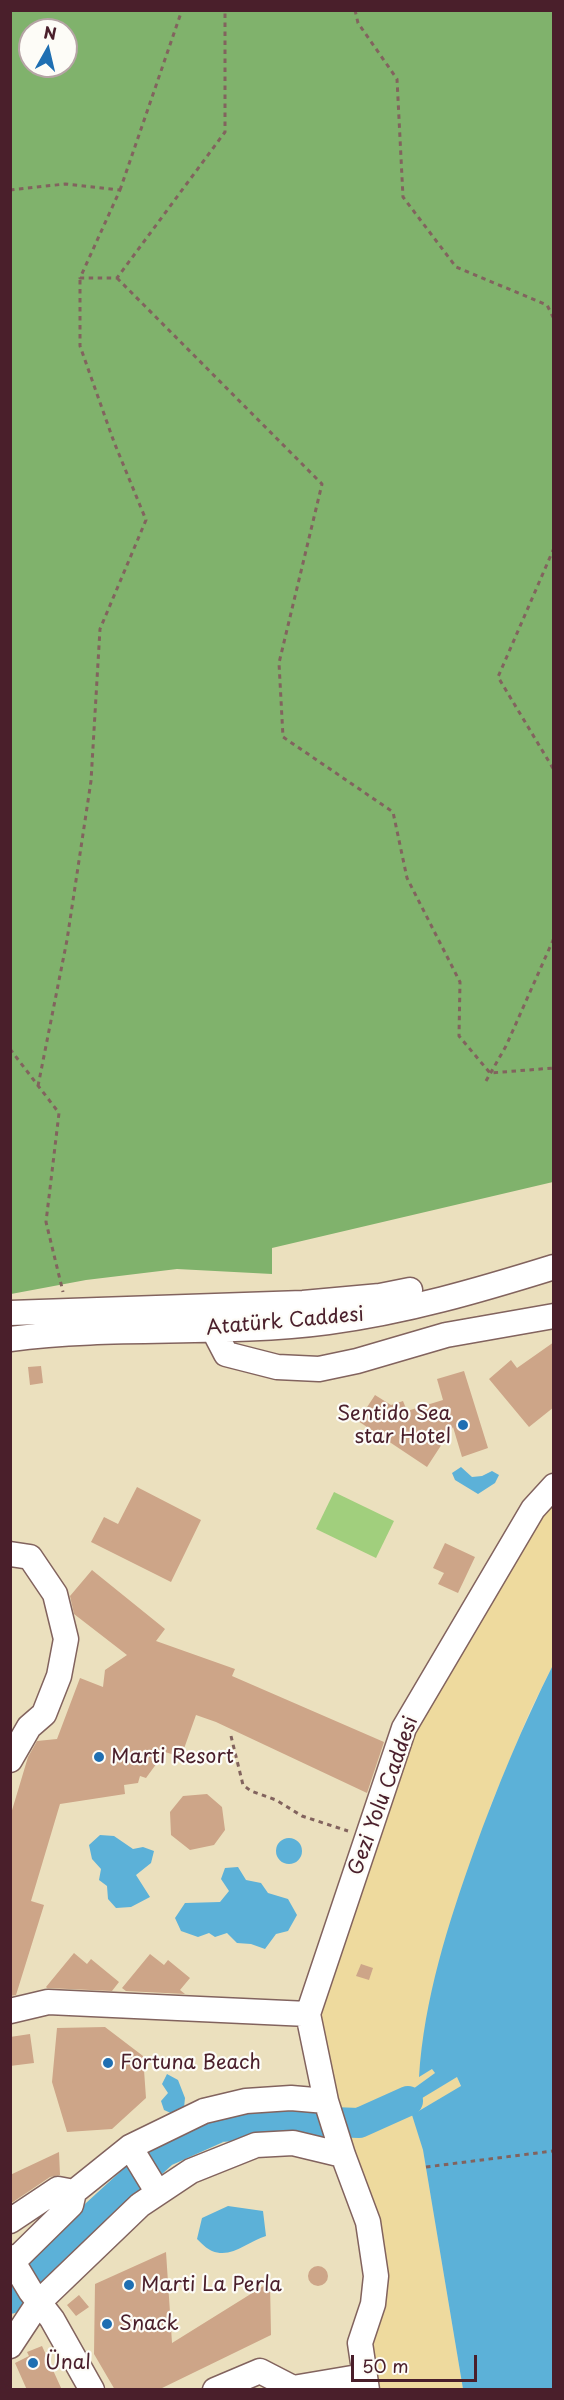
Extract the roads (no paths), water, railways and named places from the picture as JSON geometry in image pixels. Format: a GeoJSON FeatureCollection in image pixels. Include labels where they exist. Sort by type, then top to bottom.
{"type":"FeatureCollection","features":[{"type":"Feature","properties":{"kind":"street","name":"Atatürk Caddesi"},"geometry":{"type":"LineString","coordinates":[[10,1313],[303,1303],[380,1296],[464,1278],[554,1250]]}},
{"type":"Feature","properties":{"kind":"street","name":"Atatürk Caddesi"},"geometry":{"type":"LineString","coordinates":[[10,1339],[153,1329],[214,1331],[328,1322],[381,1313],[477,1290],[554,1267]]}},
{"type":"Feature","properties":{"kind":"street"},"geometry":{"type":"LineString","coordinates":[[214,1331],[226,1354],[277,1367],[319,1369],[357,1361],[446,1335],[554,1316]]}},
{"type":"Feature","properties":{"kind":"street","name":"Gezi Yolu Caddesi"},"geometry":{"type":"LineString","coordinates":[[308,2014],[404,1728],[533,1509],[554,1486]]}},
{"type":"Feature","properties":{"kind":"street"},"geometry":{"type":"LineString","coordinates":[[10,1554],[30,1557],[55,1594],[66,1639],[59,1676],[44,1714],[29,1727],[10,1760]]}},
{"type":"Feature","properties":{"kind":"street"},"geometry":{"type":"LineString","coordinates":[[10,2011],[48,2002],[308,2014],[328,2105],[368,2222],[376,2276],[373,2304],[360,2343],[366,2383],[293,2389],[260,2371],[215,2390]]}},
{"type":"Feature","properties":{"kind":"street"},"geometry":{"type":"LineString","coordinates":[[92,2390],[52,2319],[13,2264],[71,2205],[74,2192],[133,2152],[204,2111],[246,2101],[291,2098],[328,2105]]}},
{"type":"Feature","properties":{"kind":"street"},"geometry":{"type":"LineString","coordinates":[[10,2346],[35,2297],[140,2205],[154,2187],[256,2145],[293,2143],[342,2147]]}},
{"type":"Feature","properties":{"kind":"street"},"geometry":{"type":"LineString","coordinates":[[133,2152],[154,2187]]}},
{"type":"Feature","properties":{"kind":"street"},"geometry":{"type":"LineString","coordinates":[[10,2222],[58,2189],[74,2192]]}},
{"type":"Feature","properties":{"kind":"water"},"geometry":{"type":"Polygon","coordinates":[[[461,1467],[472,1477],[482,1476],[492,1471],[499,1475],[495,1483],[478,1494],[455,1480],[452,1473],[461,1467]]]}},
{"type":"Feature","properties":{"kind":"water"},"geometry":{"type":"Polygon","coordinates":[[[553,1665],[553,2389],[463,2389],[423,2150],[412,2115],[461,2086],[457,2077],[409,2106],[406,2094],[435,2073],[432,2069],[419,2077],[426,2019],[446,1934],[492,1803],[553,1665]]]}},
{"type":"Feature","properties":{"kind":"water"},"geometry":{"type":"Polygon","coordinates":[[[100,1835],[114,1836],[133,1849],[143,1847],[154,1851],[151,1863],[136,1875],[150,1897],[131,1907],[116,1908],[108,1899],[107,1886],[99,1880],[101,1869],[92,1859],[89,1845],[100,1835]]]}},
{"type":"Feature","properties":{"kind":"water"},"geometry":{"type":"Polygon","coordinates":[[[289,1838],[298,1842],[302,1851],[298,1860],[289,1864],[280,1860],[276,1851],[280,1842],[289,1838]]]}},
{"type":"Feature","properties":{"kind":"water"},"geometry":{"type":"Polygon","coordinates":[[[238,1867],[246,1880],[261,1883],[268,1893],[288,1899],[297,1915],[288,1931],[276,1934],[265,1949],[251,1944],[237,1943],[227,1933],[215,1937],[209,1933],[198,1937],[181,1931],[175,1918],[185,1903],[220,1902],[229,1891],[221,1879],[225,1868],[238,1867]]]}},
{"type":"Feature","properties":{"kind":"water"},"geometry":{"type":"Polygon","coordinates":[[[167,2074],[178,2080],[185,2098],[184,2108],[173,2114],[164,2110],[161,2101],[168,2093],[162,2084],[167,2074]]]}},
{"type":"Feature","properties":{"kind":"water"},"geometry":{"type":"Polygon","coordinates":[[[228,2206],[263,2211],[266,2236],[226,2253],[212,2251],[206,2247],[197,2239],[202,2218],[228,2206]]]}},
{"type":"Feature","properties":{"kind":"waterway"},"geometry":{"type":"LineString","coordinates":[[10,2299],[83,2226],[164,2152],[220,2127],[306,2121],[359,2123],[408,2101]]}},
{"type":"Feature","properties":{"kind":"place","name":"Sentido Sea star Hotel"},"geometry":{"type":"Point","coordinates":[463,1425]}},
{"type":"Feature","properties":{"kind":"place","name":"Marti Resort"},"geometry":{"type":"Point","coordinates":[99,1757]}},
{"type":"Feature","properties":{"kind":"place","name":"Fortuna Beach"},"geometry":{"type":"Point","coordinates":[108,2063]}},
{"type":"Feature","properties":{"kind":"place","name":"Marti La Perla"},"geometry":{"type":"Point","coordinates":[129,2285]}},
{"type":"Feature","properties":{"kind":"place","name":"Snack"},"geometry":{"type":"Point","coordinates":[107,2324]}},
{"type":"Feature","properties":{"kind":"place","name":"Ünal"},"geometry":{"type":"Point","coordinates":[33,2363]}}]}
